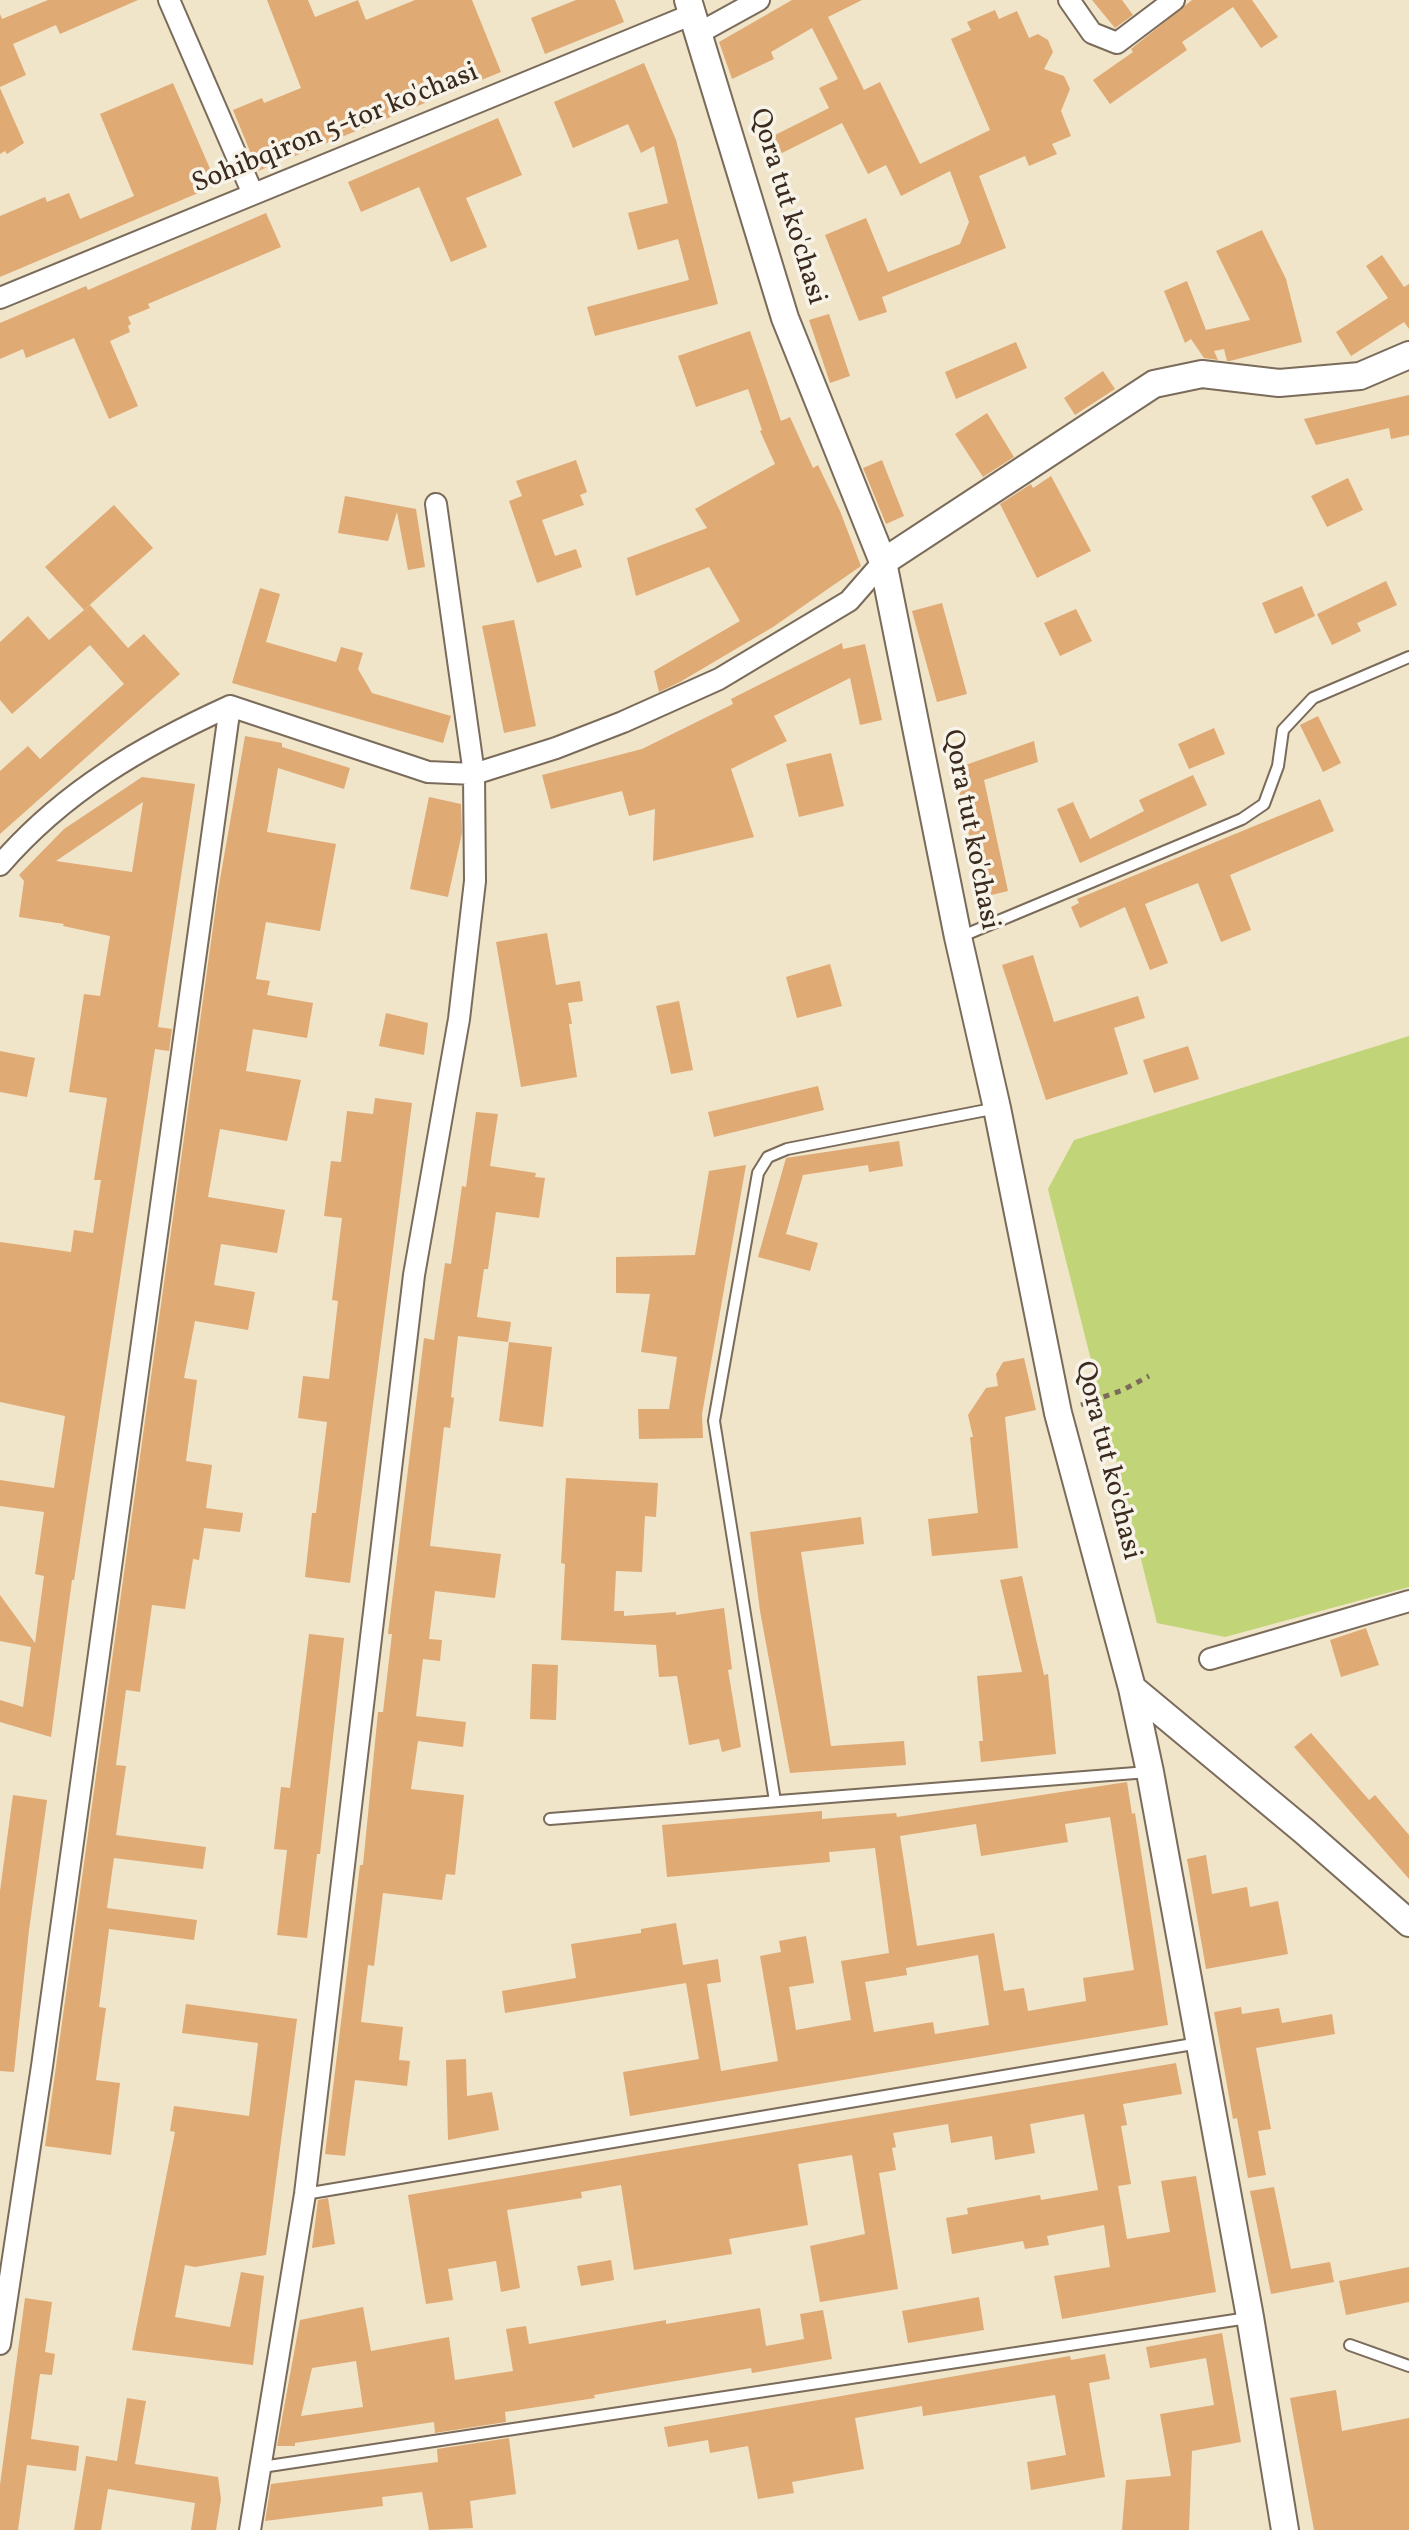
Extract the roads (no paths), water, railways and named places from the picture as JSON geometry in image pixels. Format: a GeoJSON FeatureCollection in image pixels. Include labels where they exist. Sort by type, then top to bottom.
{"type":"FeatureCollection","features":[{"type":"Feature","properties":{"kind":"street"},"geometry":{"type":"LineString","coordinates":[[169,0],[253,194]]}},
{"type":"Feature","properties":{"kind":"street","name":"Sohibqiron 5-tor ko'chasi"},"geometry":{"type":"LineString","coordinates":[[0,298],[694,16],[759,0]]}},
{"type":"Feature","properties":{"kind":"street"},"geometry":{"type":"LineString","coordinates":[[1069,0],[1092,33],[1117,43],[1174,0]]}},
{"type":"Feature","properties":{"kind":"street","name":"Qora tut ko'chasi"},"geometry":{"type":"LineString","coordinates":[[694,16],[785,318],[883,562],[1058,1413],[1132,1688],[1150,1772],[1250,2317],[1285,2530]]}},
{"type":"Feature","properties":{"kind":"street"},"geometry":{"type":"LineString","coordinates":[[0,865],[62,802],[190,724],[230,706],[428,772],[474,774],[556,748],[719,679],[849,601],[883,562],[1154,384],[1202,374],[1279,383],[1360,376],[1409,355]]}},
{"type":"Feature","properties":{"kind":"street"},"geometry":{"type":"LineString","coordinates":[[250,2530],[305,2194],[414,1275],[459,1019],[475,881],[474,774],[436,504]]}},
{"type":"Feature","properties":{"kind":"street"},"geometry":{"type":"LineString","coordinates":[[0,2344],[42,2066],[230,706]]}},
{"type":"Feature","properties":{"kind":"street"},"geometry":{"type":"LineString","coordinates":[[1210,1659],[1409,1601]]}},
{"type":"Feature","properties":{"kind":"street"},"geometry":{"type":"LineString","coordinates":[[1132,1688],[1409,1923]]}},
{"type":"Feature","properties":{"kind":"lane"},"geometry":{"type":"LineString","coordinates":[[958,937],[1242,819],[1264,804],[1278,766],[1283,730],[1313,698],[1409,657]]}},
{"type":"Feature","properties":{"kind":"lane"},"geometry":{"type":"LineString","coordinates":[[775,1801],[714,1421],[758,1173],[768,1157],[787,1149],[997,1108]]}},
{"type":"Feature","properties":{"kind":"lane"},"geometry":{"type":"LineString","coordinates":[[550,1819],[1150,1772]]}},
{"type":"Feature","properties":{"kind":"lane"},"geometry":{"type":"LineString","coordinates":[[305,2194],[1199,2043]]}},
{"type":"Feature","properties":{"kind":"lane"},"geometry":{"type":"LineString","coordinates":[[262,2467],[1250,2317]]}},
{"type":"Feature","properties":{"kind":"lane"},"geometry":{"type":"LineString","coordinates":[[1350,2345],[1409,2366]]}}]}
